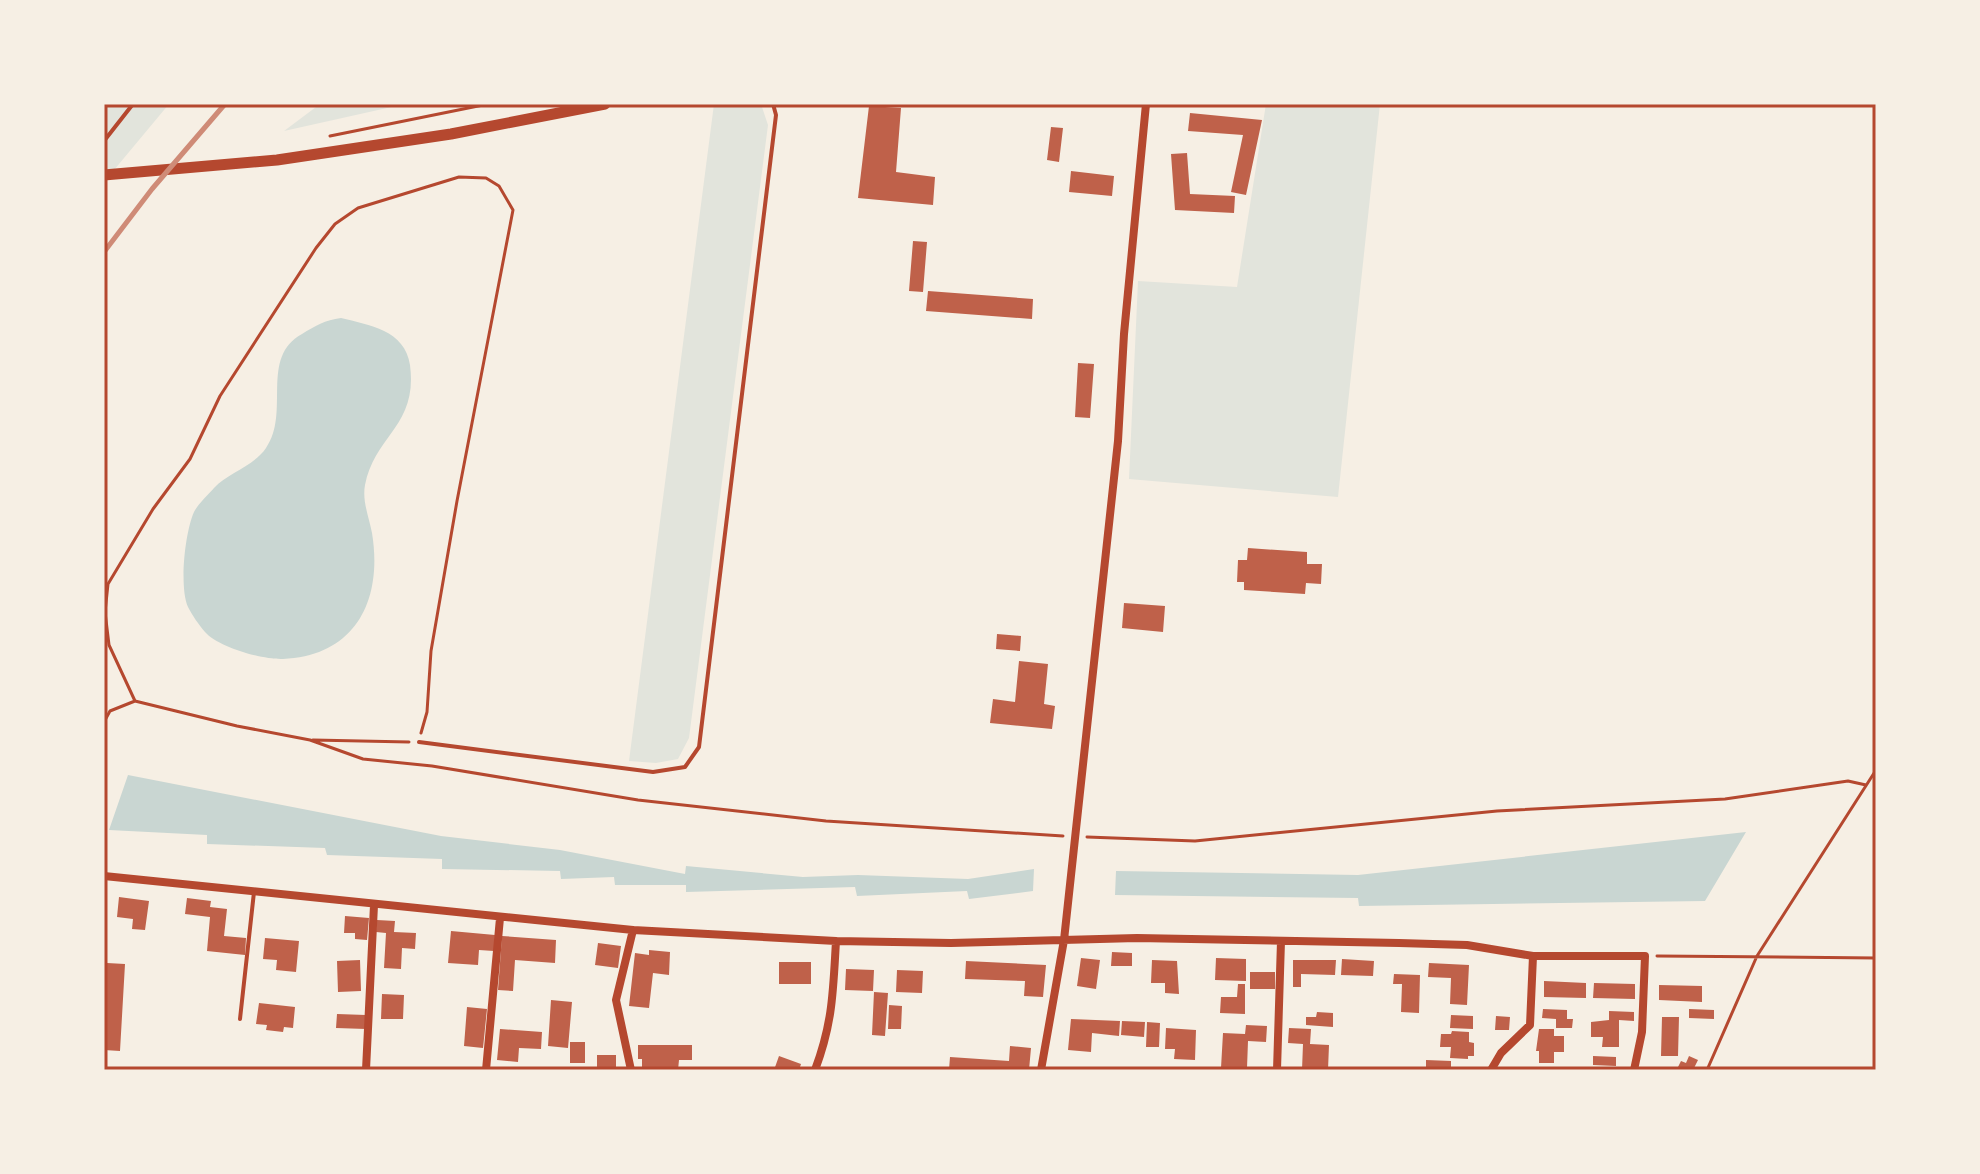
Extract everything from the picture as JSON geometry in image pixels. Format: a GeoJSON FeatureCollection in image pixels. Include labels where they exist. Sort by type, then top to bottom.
{"type":"FeatureCollection","features":[{"type":"Feature","properties":{"kind":"street"},"geometry":{"type":"LineString","coordinates":[[104,175],[277,160],[451,134],[605,104]]}},
{"type":"Feature","properties":{"kind":"street"},"geometry":{"type":"LineString","coordinates":[[1041,1070],[1064,940],[1118,441],[1124,334],[1146,104]]}},
{"type":"Feature","properties":{"kind":"street"},"geometry":{"type":"LineString","coordinates":[[104,876],[633,930],[836,941],[951,943],[1137,938],[1467,945],[1533,956],[1645,956],[1642,1032],[1634,1070]]}},
{"type":"Feature","properties":{"kind":"street"},"geometry":{"type":"LineString","coordinates":[[366,1070],[374,905]]}},
{"type":"Feature","properties":{"kind":"street"},"geometry":{"type":"LineString","coordinates":[[486,1070],[500,918]]}},
{"type":"Feature","properties":{"kind":"street"},"geometry":{"type":"LineString","coordinates":[[631,1070],[616,1000],[633,930]]}},
{"type":"Feature","properties":{"kind":"street"},"geometry":{"type":"LineString","coordinates":[[815,1070],[832,1015],[836,941]]}},
{"type":"Feature","properties":{"kind":"street"},"geometry":{"type":"LineString","coordinates":[[1277,1070],[1281,941]]}},
{"type":"Feature","properties":{"kind":"street"},"geometry":{"type":"LineString","coordinates":[[1491,1070],[1501,1053],[1530,1025],[1533,956]]}},
{"type":"Feature","properties":{"kind":"lane"},"geometry":{"type":"LineString","coordinates":[[104,141],[133,104]]}},
{"type":"Feature","properties":{"kind":"lane"},"geometry":{"type":"LineString","coordinates":[[419,742],[653,772],[685,767],[699,747],[776,115],[773,104]]}},
{"type":"Feature","properties":{"kind":"lane"},"geometry":{"type":"LineString","coordinates":[[240,1019],[254,892]]}},
{"type":"Feature","properties":{"kind":"path"},"geometry":{"type":"LineString","coordinates":[[325,137],[488,104]]}},
{"type":"Feature","properties":{"kind":"path"},"geometry":{"type":"LineString","coordinates":[[135,701],[109,645],[105,612],[108,584],[153,509],[190,459],[220,396],[316,248],[335,224],[358,208],[459,177],[486,178],[499,186],[513,210],[457,501],[431,651],[427,712],[419,742],[310,740]]}},
{"type":"Feature","properties":{"kind":"path"},"geometry":{"type":"LineString","coordinates":[[104,722],[110,711],[135,701],[310,740],[363,759],[432,766],[638,800],[826,821],[1195,841],[1497,811],[1725,799],[1848,781],[1866,785]]}},
{"type":"Feature","properties":{"kind":"path"},"geometry":{"type":"LineString","coordinates":[[1707,1070],[1757,956],[1876,770]]}},
{"type":"Feature","properties":{"kind":"path"},"geometry":{"type":"LineString","coordinates":[[1645,956],[1876,958]]}},
{"type":"Feature","properties":{"kind":"shaded area"},"geometry":{"type":"Polygon","coordinates":[[[104,104],[169,104],[104,182],[104,104]]]}},
{"type":"Feature","properties":{"kind":"shaded area"},"geometry":{"type":"Polygon","coordinates":[[[320,104],[405,104],[284,131],[320,104]]]}},
{"type":"Feature","properties":{"kind":"shaded area"},"geometry":{"type":"Polygon","coordinates":[[[714,104],[761,104],[768,125],[689,738],[678,759],[656,763],[629,761],[714,104]]]}},
{"type":"Feature","properties":{"kind":"shaded area"},"geometry":{"type":"Polygon","coordinates":[[[1266,104],[1380,104],[1338,497],[1129,479],[1138,281],[1237,287],[1266,104]]]}},
{"type":"Feature","properties":{"kind":"shaded area"},"geometry":{"type":"Polygon","coordinates":[[[341,318],[374,327],[393,337],[407,353],[410,365],[408,402],[402,417],[377,454],[365,485],[374,558],[368,602],[359,620],[346,635],[329,647],[308,655],[283,659],[253,655],[211,638],[188,607],[184,573],[191,521],[196,509],[214,488],[255,460],[266,448],[276,418],[278,371],[289,344],[316,326],[341,318]]]}},
{"type":"Feature","properties":{"kind":"shaded area"},"geometry":{"type":"Polygon","coordinates":[[[128,775],[441,836],[560,850],[685,874],[686,866],[803,877],[858,875],[968,879],[1034,869],[1033,891],[969,899],[967,891],[857,896],[855,887],[686,892],[686,885],[615,885],[614,877],[561,879],[560,871],[442,869],[442,859],[327,855],[325,848],[207,844],[207,835],[109,830],[128,775]]]}},
{"type":"Feature","properties":{"kind":"shaded area"},"geometry":{"type":"Polygon","coordinates":[[[1746,832],[1705,901],[1359,906],[1358,898],[1115,895],[1116,871],[1358,875],[1746,832]]]}},
{"type":"Feature","properties":{"kind":"building"},"geometry":{"type":"Polygon","coordinates":[[[869,106],[901,108],[896,172],[935,177],[933,205],[858,198],[869,106]]]}},
{"type":"Feature","properties":{"kind":"building"},"geometry":{"type":"Polygon","coordinates":[[[1190,113],[1262,120],[1246,195],[1231,192],[1243,135],[1188,131],[1190,113]]]}},
{"type":"Feature","properties":{"kind":"building"},"geometry":{"type":"Polygon","coordinates":[[[1051,127],[1063,128],[1059,162],[1047,160],[1051,127]]]}},
{"type":"Feature","properties":{"kind":"building"},"geometry":{"type":"Polygon","coordinates":[[[1187,153],[1190,194],[1235,196],[1234,213],[1175,210],[1171,154],[1187,153]]]}},
{"type":"Feature","properties":{"kind":"building"},"geometry":{"type":"Polygon","coordinates":[[[1071,171],[1114,176],[1112,196],[1069,192],[1071,171]]]}},
{"type":"Feature","properties":{"kind":"building"},"geometry":{"type":"Polygon","coordinates":[[[913,241],[927,242],[923,292],[909,291],[913,241]]]}},
{"type":"Feature","properties":{"kind":"building"},"geometry":{"type":"Polygon","coordinates":[[[928,291],[1033,299],[1032,319],[926,311],[928,291]]]}},
{"type":"Feature","properties":{"kind":"building"},"geometry":{"type":"Polygon","coordinates":[[[1078,363],[1094,364],[1090,418],[1075,417],[1078,363]]]}},
{"type":"Feature","properties":{"kind":"building"},"geometry":{"type":"Polygon","coordinates":[[[1248,548],[1307,552],[1307,564],[1322,564],[1321,584],[1306,583],[1305,594],[1244,590],[1244,582],[1237,582],[1238,560],[1247,560],[1248,548]]]}},
{"type":"Feature","properties":{"kind":"building"},"geometry":{"type":"Polygon","coordinates":[[[1124,603],[1165,606],[1163,632],[1122,628],[1124,603]]]}},
{"type":"Feature","properties":{"kind":"building"},"geometry":{"type":"Polygon","coordinates":[[[997,634],[1021,636],[1020,651],[996,649],[997,634]]]}},
{"type":"Feature","properties":{"kind":"building"},"geometry":{"type":"Polygon","coordinates":[[[1019,661],[1048,664],[1044,704],[1055,706],[1052,729],[990,723],[993,699],[1015,702],[1019,661]]]}},
{"type":"Feature","properties":{"kind":"building"},"geometry":{"type":"Polygon","coordinates":[[[119,897],[149,901],[145,930],[132,929],[133,919],[117,917],[119,897]]]}},
{"type":"Feature","properties":{"kind":"building"},"geometry":{"type":"Polygon","coordinates":[[[187,898],[211,901],[210,907],[227,909],[224,936],[246,938],[245,955],[207,951],[210,917],[185,914],[187,898]]]}},
{"type":"Feature","properties":{"kind":"building"},"geometry":{"type":"Polygon","coordinates":[[[345,916],[369,918],[367,940],[355,939],[355,933],[344,933],[345,916]]]}},
{"type":"Feature","properties":{"kind":"building"},"geometry":{"type":"Polygon","coordinates":[[[377,920],[395,921],[394,932],[416,933],[415,949],[402,948],[401,969],[384,968],[386,933],[376,932],[377,920]]]}},
{"type":"Feature","properties":{"kind":"building"},"geometry":{"type":"Polygon","coordinates":[[[451,931],[495,935],[494,951],[479,950],[478,965],[448,963],[451,931]]]}},
{"type":"Feature","properties":{"kind":"building"},"geometry":{"type":"Polygon","coordinates":[[[502,936],[556,940],[555,963],[515,960],[513,991],[498,990],[502,936]]]}},
{"type":"Feature","properties":{"kind":"building"},"geometry":{"type":"Polygon","coordinates":[[[265,938],[299,941],[296,972],[276,970],[277,960],[263,959],[265,938]]]}},
{"type":"Feature","properties":{"kind":"building"},"geometry":{"type":"Polygon","coordinates":[[[598,943],[621,946],[618,968],[595,965],[598,943]]]}},
{"type":"Feature","properties":{"kind":"building"},"geometry":{"type":"Polygon","coordinates":[[[649,950],[670,952],[669,975],[653,973],[649,1008],[629,1006],[635,953],[649,955],[649,950]]]}},
{"type":"Feature","properties":{"kind":"building"},"geometry":{"type":"Polygon","coordinates":[[[1112,952],[1132,953],[1132,966],[1111,966],[1112,952]]]}},
{"type":"Feature","properties":{"kind":"building"},"geometry":{"type":"Polygon","coordinates":[[[1081,958],[1100,960],[1096,989],[1077,986],[1081,958]]]}},
{"type":"Feature","properties":{"kind":"building"},"geometry":{"type":"Polygon","coordinates":[[[1216,958],[1246,959],[1246,981],[1215,980],[1216,958]]]}},
{"type":"Feature","properties":{"kind":"building"},"geometry":{"type":"Polygon","coordinates":[[[1342,959],[1374,961],[1373,976],[1341,975],[1342,959]]]}},
{"type":"Feature","properties":{"kind":"building"},"geometry":{"type":"Polygon","coordinates":[[[360,960],[361,991],[338,992],[337,961],[360,960]]]}},
{"type":"Feature","properties":{"kind":"building"},"geometry":{"type":"Polygon","coordinates":[[[1152,960],[1177,961],[1179,994],[1165,993],[1165,983],[1151,983],[1152,960]]]}},
{"type":"Feature","properties":{"kind":"building"},"geometry":{"type":"Polygon","coordinates":[[[1293,960],[1336,960],[1335,975],[1301,974],[1301,987],[1293,987],[1293,960]]]}},
{"type":"Feature","properties":{"kind":"building"},"geometry":{"type":"Polygon","coordinates":[[[966,961],[1046,965],[1043,997],[1024,996],[1025,981],[965,979],[966,961]]]}},
{"type":"Feature","properties":{"kind":"building"},"geometry":{"type":"Polygon","coordinates":[[[779,962],[811,962],[811,984],[779,984],[779,962]]]}},
{"type":"Feature","properties":{"kind":"building"},"geometry":{"type":"Polygon","coordinates":[[[107,963],[125,964],[120,1051],[104,1050],[107,963]]]}},
{"type":"Feature","properties":{"kind":"building"},"geometry":{"type":"Polygon","coordinates":[[[1429,963],[1469,965],[1467,1005],[1450,1004],[1451,978],[1428,977],[1429,963]]]}},
{"type":"Feature","properties":{"kind":"building"},"geometry":{"type":"Polygon","coordinates":[[[846,969],[874,970],[873,991],[845,990],[846,969]]]}},
{"type":"Feature","properties":{"kind":"building"},"geometry":{"type":"Polygon","coordinates":[[[897,970],[923,971],[922,993],[896,992],[897,970]]]}},
{"type":"Feature","properties":{"kind":"building"},"geometry":{"type":"Polygon","coordinates":[[[1250,972],[1275,972],[1275,989],[1250,989],[1250,972]]]}},
{"type":"Feature","properties":{"kind":"building"},"geometry":{"type":"Polygon","coordinates":[[[1394,974],[1420,975],[1419,1013],[1401,1012],[1402,984],[1393,984],[1394,974]]]}},
{"type":"Feature","properties":{"kind":"building"},"geometry":{"type":"Polygon","coordinates":[[[1544,981],[1586,983],[1586,998],[1544,997],[1544,981]]]}},
{"type":"Feature","properties":{"kind":"building"},"geometry":{"type":"Polygon","coordinates":[[[1594,983],[1635,984],[1635,999],[1593,998],[1594,983]]]}},
{"type":"Feature","properties":{"kind":"building"},"geometry":{"type":"Polygon","coordinates":[[[1238,984],[1245,984],[1245,1014],[1220,1013],[1221,997],[1237,997],[1238,984]]]}},
{"type":"Feature","properties":{"kind":"building"},"geometry":{"type":"Polygon","coordinates":[[[1659,985],[1702,986],[1702,1002],[1659,1000],[1659,985]]]}},
{"type":"Feature","properties":{"kind":"building"},"geometry":{"type":"Polygon","coordinates":[[[874,992],[888,993],[885,1036],[872,1035],[874,992]]]}},
{"type":"Feature","properties":{"kind":"building"},"geometry":{"type":"Polygon","coordinates":[[[382,994],[404,995],[403,1019],[381,1019],[382,994]]]}},
{"type":"Feature","properties":{"kind":"building"},"geometry":{"type":"Polygon","coordinates":[[[551,1000],[572,1002],[568,1048],[548,1046],[551,1000]]]}},
{"type":"Feature","properties":{"kind":"building"},"geometry":{"type":"Polygon","coordinates":[[[259,1003],[295,1007],[293,1028],[284,1027],[283,1032],[266,1030],[267,1025],[256,1024],[259,1003]]]}},
{"type":"Feature","properties":{"kind":"building"},"geometry":{"type":"Polygon","coordinates":[[[889,1005],[902,1006],[901,1029],[888,1029],[889,1005]]]}},
{"type":"Feature","properties":{"kind":"building"},"geometry":{"type":"Polygon","coordinates":[[[467,1007],[487,1009],[483,1048],[464,1046],[467,1007]]]}},
{"type":"Feature","properties":{"kind":"building"},"geometry":{"type":"Polygon","coordinates":[[[1543,1009],[1567,1010],[1567,1019],[1573,1019],[1572,1028],[1556,1028],[1556,1019],[1542,1018],[1543,1009]]]}},
{"type":"Feature","properties":{"kind":"building"},"geometry":{"type":"Polygon","coordinates":[[[1689,1009],[1714,1010],[1714,1019],[1689,1018],[1689,1009]]]}},
{"type":"Feature","properties":{"kind":"building"},"geometry":{"type":"Polygon","coordinates":[[[1609,1011],[1634,1012],[1634,1021],[1619,1020],[1619,1047],[1602,1047],[1603,1037],[1591,1037],[1591,1022],[1609,1020],[1609,1011]]]}},
{"type":"Feature","properties":{"kind":"building"},"geometry":{"type":"Polygon","coordinates":[[[1317,1012],[1333,1013],[1333,1027],[1306,1025],[1306,1017],[1316,1017],[1317,1012]]]}},
{"type":"Feature","properties":{"kind":"building"},"geometry":{"type":"Polygon","coordinates":[[[337,1014],[366,1015],[366,1029],[336,1028],[337,1014]]]}},
{"type":"Feature","properties":{"kind":"building"},"geometry":{"type":"Polygon","coordinates":[[[1451,1015],[1473,1016],[1473,1029],[1450,1028],[1451,1015]]]}},
{"type":"Feature","properties":{"kind":"building"},"geometry":{"type":"Polygon","coordinates":[[[1496,1016],[1510,1017],[1509,1030],[1495,1030],[1496,1016]]]}},
{"type":"Feature","properties":{"kind":"building"},"geometry":{"type":"Polygon","coordinates":[[[1662,1017],[1679,1017],[1678,1056],[1661,1056],[1662,1017]]]}},
{"type":"Feature","properties":{"kind":"building"},"geometry":{"type":"Polygon","coordinates":[[[1071,1019],[1120,1021],[1119,1036],[1092,1033],[1091,1052],[1068,1050],[1071,1019]]]}},
{"type":"Feature","properties":{"kind":"building"},"geometry":{"type":"Polygon","coordinates":[[[1122,1021],[1145,1022],[1144,1037],[1121,1035],[1122,1021]]]}},
{"type":"Feature","properties":{"kind":"building"},"geometry":{"type":"Polygon","coordinates":[[[1147,1022],[1160,1023],[1159,1047],[1146,1047],[1147,1022]]]}},
{"type":"Feature","properties":{"kind":"building"},"geometry":{"type":"Polygon","coordinates":[[[1246,1025],[1267,1026],[1266,1042],[1248,1041],[1247,1068],[1221,1068],[1223,1033],[1245,1034],[1246,1025]]]}},
{"type":"Feature","properties":{"kind":"building"},"geometry":{"type":"Polygon","coordinates":[[[1166,1028],[1196,1030],[1195,1060],[1174,1059],[1175,1049],[1165,1049],[1166,1028]]]}},
{"type":"Feature","properties":{"kind":"building"},"geometry":{"type":"Polygon","coordinates":[[[1289,1028],[1311,1029],[1310,1044],[1329,1045],[1328,1070],[1302,1070],[1303,1044],[1288,1043],[1289,1028]]]}},
{"type":"Feature","properties":{"kind":"building"},"geometry":{"type":"Polygon","coordinates":[[[500,1029],[542,1032],[541,1049],[519,1048],[518,1062],[497,1060],[500,1029]]]}},
{"type":"Feature","properties":{"kind":"building"},"geometry":{"type":"Polygon","coordinates":[[[1539,1029],[1554,1029],[1554,1036],[1564,1036],[1564,1052],[1554,1052],[1554,1063],[1539,1063],[1539,1051],[1536,1051],[1539,1029]]]}},
{"type":"Feature","properties":{"kind":"building"},"geometry":{"type":"Polygon","coordinates":[[[1452,1031],[1469,1032],[1469,1042],[1474,1043],[1474,1056],[1468,1056],[1468,1059],[1450,1058],[1451,1047],[1440,1047],[1441,1034],[1451,1034],[1452,1031]]]}},
{"type":"Feature","properties":{"kind":"building"},"geometry":{"type":"Polygon","coordinates":[[[570,1042],[585,1042],[585,1063],[570,1063],[570,1042]]]}},
{"type":"Feature","properties":{"kind":"building"},"geometry":{"type":"Polygon","coordinates":[[[638,1045],[692,1045],[692,1060],[679,1060],[678,1070],[642,1070],[638,1045]]]}},
{"type":"Feature","properties":{"kind":"building"},"geometry":{"type":"Polygon","coordinates":[[[1010,1046],[1031,1048],[1029,1070],[949,1070],[950,1057],[1009,1061],[1010,1046]]]}},
{"type":"Feature","properties":{"kind":"building"},"geometry":{"type":"Polygon","coordinates":[[[597,1055],[616,1055],[616,1070],[597,1070],[597,1055]]]}},
{"type":"Feature","properties":{"kind":"building"},"geometry":{"type":"Polygon","coordinates":[[[779,1056],[801,1064],[799,1070],[774,1070],[779,1056]]]}},
{"type":"Feature","properties":{"kind":"building"},"geometry":{"type":"Polygon","coordinates":[[[1593,1056],[1616,1057],[1616,1066],[1593,1065],[1593,1056]]]}},
{"type":"Feature","properties":{"kind":"building"},"geometry":{"type":"Polygon","coordinates":[[[1689,1056],[1698,1060],[1693,1070],[1677,1069],[1681,1061],[1686,1063],[1689,1056]]]}},
{"type":"Feature","properties":{"kind":"building"},"geometry":{"type":"Polygon","coordinates":[[[1426,1060],[1451,1061],[1451,1070],[1426,1070],[1426,1060]]]}},
{"type":"Feature","properties":{"kind":"railway"},"geometry":{"type":"LineString","coordinates":[[104,252],[152,189],[225,104]]}}]}
